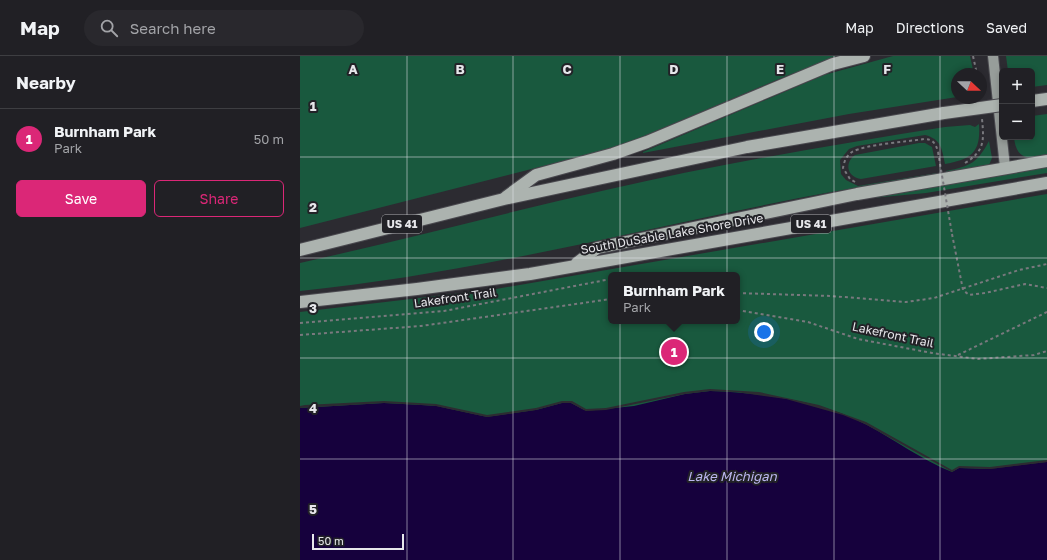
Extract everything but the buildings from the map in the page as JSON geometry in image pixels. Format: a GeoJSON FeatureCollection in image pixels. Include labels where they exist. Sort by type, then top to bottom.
{"type":"FeatureCollection","features":[{"type":"Feature","properties":{"kind":"highway"},"geometry":{"type":"LineString","coordinates":[[504,199],[536,175],[613,154],[647,142],[833,64],[864,56]]}},
{"type":"Feature","properties":{"kind":"highway"},"geometry":{"type":"LineString","coordinates":[[1035,101],[1047,99]]}},
{"type":"Feature","properties":{"kind":"highway","name":"US 41"},"geometry":{"type":"LineString","coordinates":[[300,250],[504,199],[747,147],[944,113],[999,105]]}},
{"type":"Feature","properties":{"kind":"highway"},"geometry":{"type":"LineString","coordinates":[[574,265],[597,248],[782,209],[1005,167],[1047,161]]}},
{"type":"Feature","properties":{"kind":"highway","name":"South DuSable Lake Shore Drive"},"geometry":{"type":"LineString","coordinates":[[300,302],[417,289],[530,274],[574,265],[1047,184]]}},
{"type":"Feature","properties":{"kind":"main road"},"geometry":{"type":"LineString","coordinates":[[993,56],[1005,167]]}},
{"type":"Feature","properties":{"kind":"path"},"geometry":{"type":"LineString","coordinates":[[973,56],[976,68]]}},
{"type":"Feature","properties":{"kind":"path"},"geometry":{"type":"LineString","coordinates":[[859,183],[850,179],[844,168],[846,158],[853,151],[924,139],[932,141],[936,144],[938,152],[963,290],[969,295],[1025,284],[1047,288]]}},
{"type":"Feature","properties":{"kind":"path"},"geometry":{"type":"LineString","coordinates":[[963,164],[976,154],[984,141]]}},
{"type":"Feature","properties":{"kind":"path"},"geometry":{"type":"LineString","coordinates":[[934,169],[948,166]]}},
{"type":"Feature","properties":{"kind":"path"},"geometry":{"type":"LineString","coordinates":[[740,293],[831,296],[906,302],[934,298],[963,290],[1019,270],[1047,264]]}},
{"type":"Feature","properties":{"kind":"path","name":"Lakefront Trail"},"geometry":{"type":"LineString","coordinates":[[300,323],[444,311],[608,280]]}},
{"type":"Feature","properties":{"kind":"path","name":"Lakefront Trail"},"geometry":{"type":"LineString","coordinates":[[300,335],[421,326],[608,299]]}},
{"type":"Feature","properties":{"kind":"path","name":"Lakefront Trail"},"geometry":{"type":"LineString","coordinates":[[740,311],[808,322],[858,339],[932,353],[978,359],[1034,355],[1047,351]]}},
{"type":"Feature","properties":{"kind":"path"},"geometry":{"type":"LineString","coordinates":[[957,356],[1047,312]]}},
{"type":"Feature","properties":{"kind":"green space"},"geometry":{"type":"Polygon","coordinates":[[[300,56],[842,56],[786,76],[618,147],[300,228],[300,56]]]}},
{"type":"Feature","properties":{"kind":"green space"},"geometry":{"type":"Polygon","coordinates":[[[893,56],[970,56],[973,68],[951,68],[951,98],[849,114],[643,153],[643,152],[824,75],[893,56]]]}},
{"type":"Feature","properties":{"kind":"green space"},"geometry":{"type":"Polygon","coordinates":[[[1006,56],[1047,56],[1047,85],[1035,87],[1035,68],[1008,68],[1006,56]]]}},
{"type":"Feature","properties":{"kind":"green space"},"geometry":{"type":"Polygon","coordinates":[[[1047,114],[1047,156],[1035,158],[1021,154],[1017,150],[1014,140],[1035,140],[1035,116],[1047,114]]]}},
{"type":"Feature","properties":{"kind":"green space"},"geometry":{"type":"Polygon","coordinates":[[[979,124],[978,142],[976,148],[968,157],[962,160],[945,164],[942,149],[938,142],[925,135],[857,146],[849,149],[840,160],[841,174],[846,180],[858,186],[937,173],[937,175],[831,192],[434,273],[300,291],[300,263],[568,199],[690,172],[860,141],[945,127],[970,125],[975,127],[979,124]]]}},
{"type":"Feature","properties":{"kind":"green space"},"geometry":{"type":"Polygon","coordinates":[[[989,141],[992,158],[989,165],[946,173],[946,171],[962,167],[977,159],[989,141]]]}},
{"type":"Feature","properties":{"kind":"green space"},"geometry":{"type":"Polygon","coordinates":[[[925,143],[932,147],[936,166],[861,179],[856,178],[850,173],[848,166],[849,162],[855,155],[925,143]]]}},
{"type":"Feature","properties":{"kind":"green space"},"geometry":{"type":"Polygon","coordinates":[[[1047,167],[1047,173],[926,193],[872,198],[1047,167]]]}},
{"type":"Feature","properties":{"kind":"green space"},"geometry":{"type":"Polygon","coordinates":[[[1047,194],[1047,462],[952,472],[606,410],[536,410],[487,417],[436,406],[300,408],[300,312],[496,289],[1047,194]]]}},
{"type":"Feature","properties":{"kind":"water","name":"Lake Michigan"},"geometry":{"type":"Polygon","coordinates":[[[710,391],[791,399],[830,409],[867,425],[919,456],[952,472],[959,468],[990,469],[1047,462],[1047,560],[300,560],[300,408],[384,403],[436,406],[487,417],[536,410],[562,403],[571,403],[586,411],[634,406],[685,394],[710,391]]]}},
{"type":"Feature","properties":{"kind":"pier"},"geometry":{"type":"Polygon","coordinates":[[[710,389],[759,392],[819,405],[866,422],[952,470],[959,466],[990,467],[1047,460],[1047,462],[990,469],[959,468],[952,472],[865,424],[843,415],[786,399],[736,392],[710,391],[685,394],[606,410],[586,411],[571,403],[562,403],[536,410],[487,417],[436,406],[384,403],[300,408],[300,406],[305,405],[384,401],[436,404],[487,415],[536,408],[562,401],[572,401],[586,409],[606,408],[684,392],[710,389]]]}},
{"type":"Feature","properties":{"kind":"place","name":"Burnham Park"},"geometry":{"type":"Point","coordinates":[674,352]}}]}
